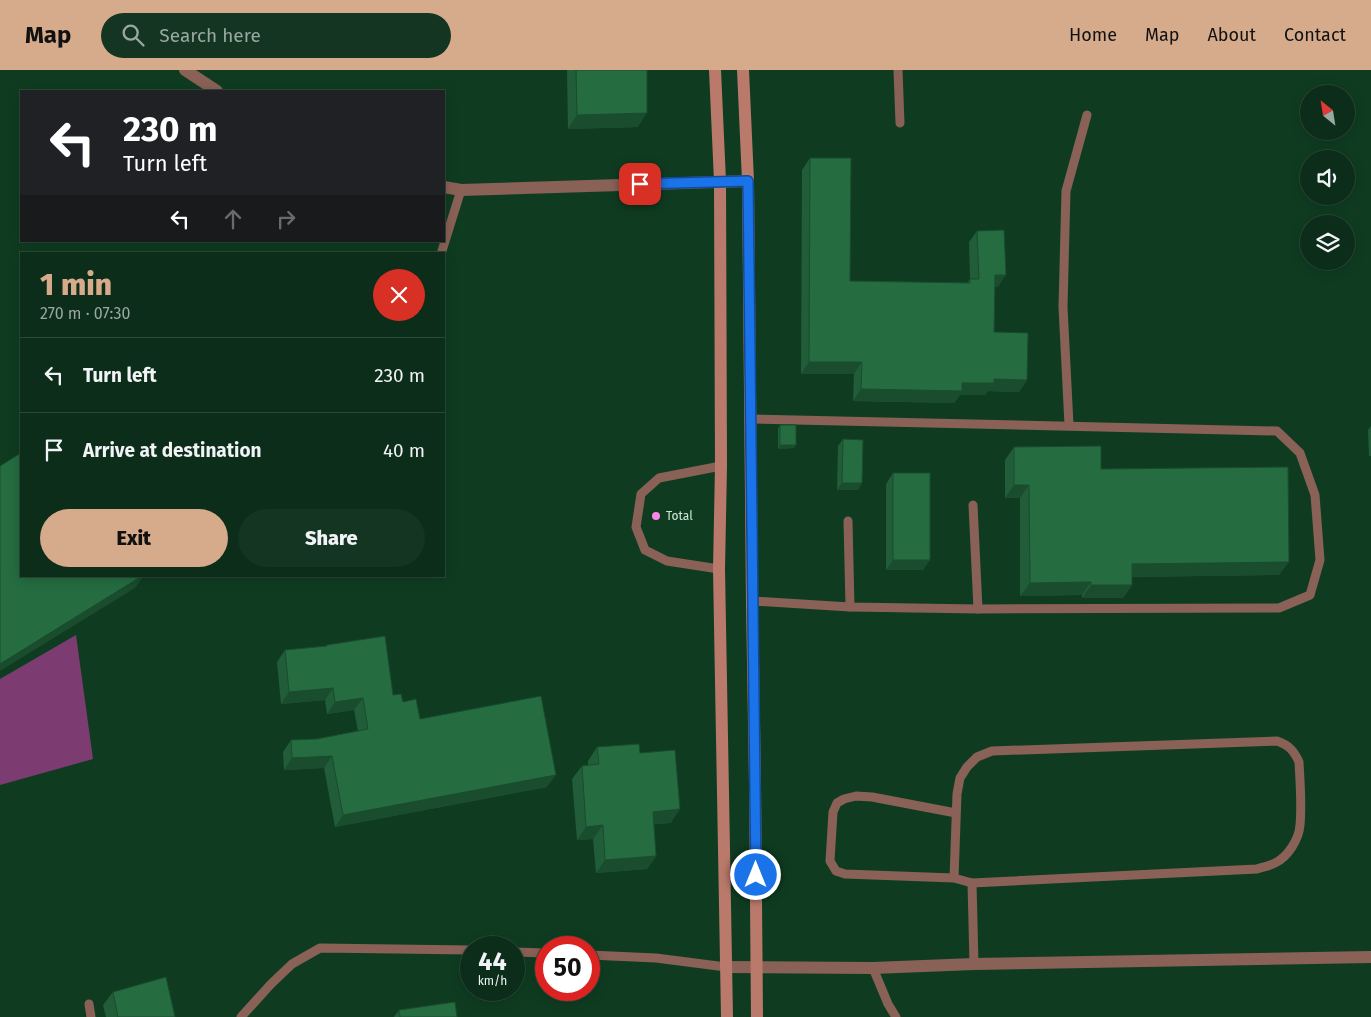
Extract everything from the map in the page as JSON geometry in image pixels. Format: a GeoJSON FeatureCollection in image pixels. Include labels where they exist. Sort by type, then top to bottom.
{"type":"FeatureCollection","features":[{"type":"Feature","properties":{"kind":"main road"},"geometry":{"type":"LineString","coordinates":[[715,70],[720,181],[721,466],[719,569],[727,1017]]}},
{"type":"Feature","properties":{"kind":"main road"},"geometry":{"type":"LineString","coordinates":[[744,70],[748,181],[757,1017]]}},
{"type":"Feature","properties":{"kind":"street"},"geometry":{"type":"LineString","coordinates":[[186,70],[216,90]]}},
{"type":"Feature","properties":{"kind":"street"},"geometry":{"type":"LineString","coordinates":[[445,187],[461,190],[748,181]]}},
{"type":"Feature","properties":{"kind":"street"},"geometry":{"type":"LineString","coordinates":[[726,967],[873,968],[974,964],[1371,957]]}},
{"type":"Feature","properties":{"kind":"lane"},"geometry":{"type":"LineString","coordinates":[[898,70],[900,124]]}},
{"type":"Feature","properties":{"kind":"lane"},"geometry":{"type":"LineString","coordinates":[[1069,425],[1064,307],[1066,191],[1087,115]]}},
{"type":"Feature","properties":{"kind":"lane"},"geometry":{"type":"LineString","coordinates":[[445,241],[461,190]]}},
{"type":"Feature","properties":{"kind":"lane"},"geometry":{"type":"LineString","coordinates":[[750,419],[1277,431],[1300,453],[1315,495],[1320,560],[1310,595],[1279,608],[978,609],[850,607],[752,601]]}},
{"type":"Feature","properties":{"kind":"lane"},"geometry":{"type":"LineString","coordinates":[[719,569],[667,561],[645,550],[636,527],[642,494],[659,478],[721,466]]}},
{"type":"Feature","properties":{"kind":"lane"},"geometry":{"type":"LineString","coordinates":[[973,505],[978,609]]}},
{"type":"Feature","properties":{"kind":"lane"},"geometry":{"type":"LineString","coordinates":[[848,521],[850,607]]}},
{"type":"Feature","properties":{"kind":"lane"},"geometry":{"type":"LineString","coordinates":[[954,878],[957,794],[960,778],[977,757],[992,750],[1277,742],[1287,745],[1296,753],[1299,762],[1300,826],[1297,837],[1290,849],[1275,864],[1257,869],[972,883],[954,878],[845,874],[836,871],[832,866],[830,860],[833,812],[837,804],[844,799],[856,796],[872,797],[956,813]]}},
{"type":"Feature","properties":{"kind":"lane"},"geometry":{"type":"LineString","coordinates":[[972,883],[974,964]]}},
{"type":"Feature","properties":{"kind":"lane"},"geometry":{"type":"LineString","coordinates":[[241,1017],[292,964],[320,948],[460,950]]}},
{"type":"Feature","properties":{"kind":"lane"},"geometry":{"type":"LineString","coordinates":[[600,955],[656,958],[726,967]]}},
{"type":"Feature","properties":{"kind":"lane"},"geometry":{"type":"LineString","coordinates":[[873,968],[888,1004],[896,1017]]}},
{"type":"Feature","properties":{"kind":"lane"},"geometry":{"type":"LineString","coordinates":[[89,1004],[91,1017]]}},
{"type":"Feature","properties":{"kind":"shaded area"},"geometry":{"type":"Polygon","coordinates":[[[76,635],[93,759],[0,785],[0,679],[76,635]]]}},
{"type":"Feature","properties":{"kind":"building"},"geometry":{"type":"Polygon","coordinates":[[[576,70],[647,70],[647,113],[577,115],[576,70]]]}},
{"type":"Feature","properties":{"kind":"building"},"geometry":{"type":"Polygon","coordinates":[[[810,158],[851,158],[850,281],[970,283],[970,279],[979,279],[977,231],[1004,230],[1006,275],[995,275],[994,332],[1028,333],[1027,380],[994,379],[994,383],[962,383],[962,391],[861,389],[862,362],[809,362],[810,158]]]}},
{"type":"Feature","properties":{"kind":"building"},"geometry":{"type":"Polygon","coordinates":[[[780,425],[796,425],[796,445],[780,445],[780,425]]]}},
{"type":"Feature","properties":{"kind":"building"},"geometry":{"type":"Polygon","coordinates":[[[843,439],[863,440],[862,483],[842,483],[843,439]]]}},
{"type":"Feature","properties":{"kind":"building"},"geometry":{"type":"Polygon","coordinates":[[[1101,446],[1101,469],[1288,467],[1289,562],[1132,564],[1132,585],[1091,585],[1091,582],[1030,583],[1029,485],[1014,485],[1014,447],[1101,446]]]}},
{"type":"Feature","properties":{"kind":"building"},"geometry":{"type":"Polygon","coordinates":[[[20,454],[20,577],[140,577],[0,664],[0,466],[20,454]]]}},
{"type":"Feature","properties":{"kind":"building"},"geometry":{"type":"Polygon","coordinates":[[[893,473],[930,473],[930,560],[893,560],[893,473]]]}},
{"type":"Feature","properties":{"kind":"building"},"geometry":{"type":"Polygon","coordinates":[[[385,636],[393,695],[401,694],[403,702],[416,699],[420,719],[541,696],[556,775],[343,815],[332,756],[292,758],[291,740],[317,739],[368,729],[363,698],[335,702],[333,688],[289,692],[285,650],[327,646],[385,636]]]}},
{"type":"Feature","properties":{"kind":"building"},"geometry":{"type":"Polygon","coordinates":[[[639,744],[640,753],[675,750],[680,809],[653,812],[656,856],[605,860],[603,825],[586,827],[582,766],[599,764],[597,747],[639,744]]]}},
{"type":"Feature","properties":{"kind":"building"},"geometry":{"type":"Polygon","coordinates":[[[166,977],[175,1017],[118,1017],[113,992],[166,977]]]}},
{"type":"Feature","properties":{"kind":"building"},"geometry":{"type":"Polygon","coordinates":[[[455,1002],[457,1017],[400,1017],[399,1010],[455,1002]]]}},
{"type":"Feature","properties":{"kind":"place","name":"Total"},"geometry":{"type":"Point","coordinates":[656,516]}},
{"type":"Feature","properties":{"kind":"route"},"geometry":{"type":"LineString","coordinates":[[640,184],[748,181],[756,875]]}}]}
